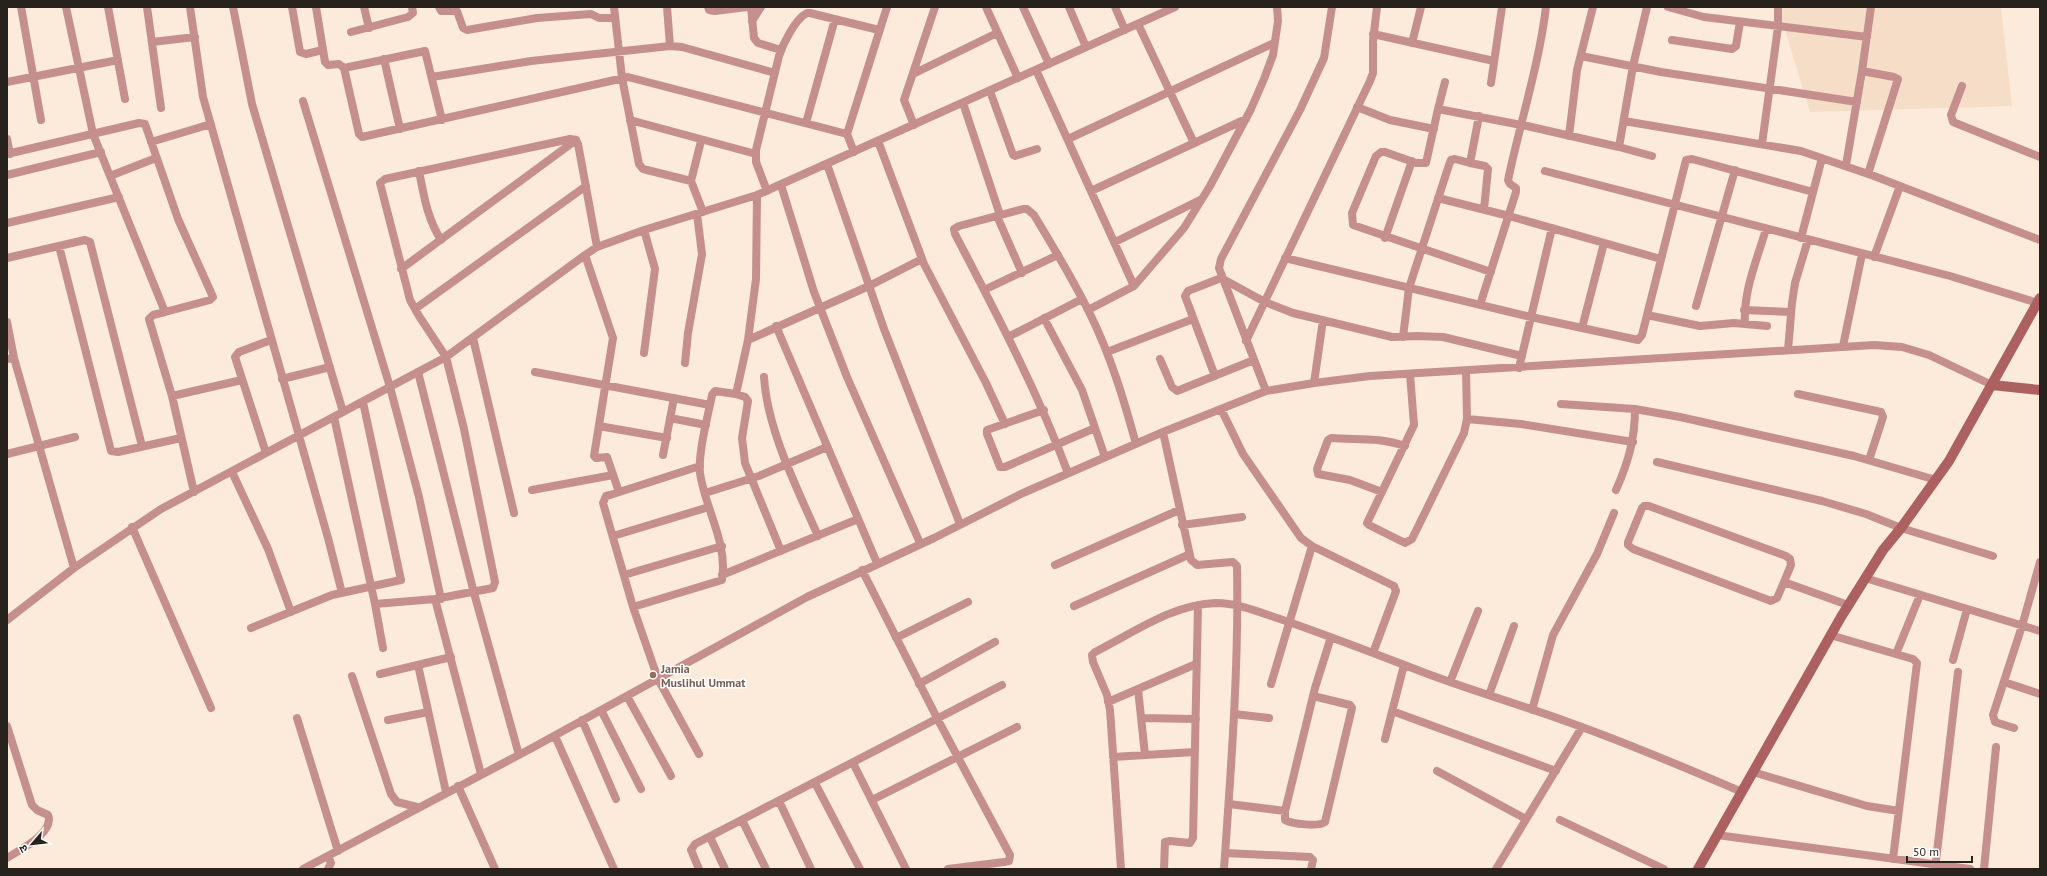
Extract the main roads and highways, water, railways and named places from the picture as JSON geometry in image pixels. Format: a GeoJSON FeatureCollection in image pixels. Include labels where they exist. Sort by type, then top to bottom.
{"type":"FeatureCollection","features":[{"type":"Feature","properties":{"kind":"place","name":"Jamia Muslihul Ummat"},"geometry":{"type":"Point","coordinates":[653,675]}}]}
